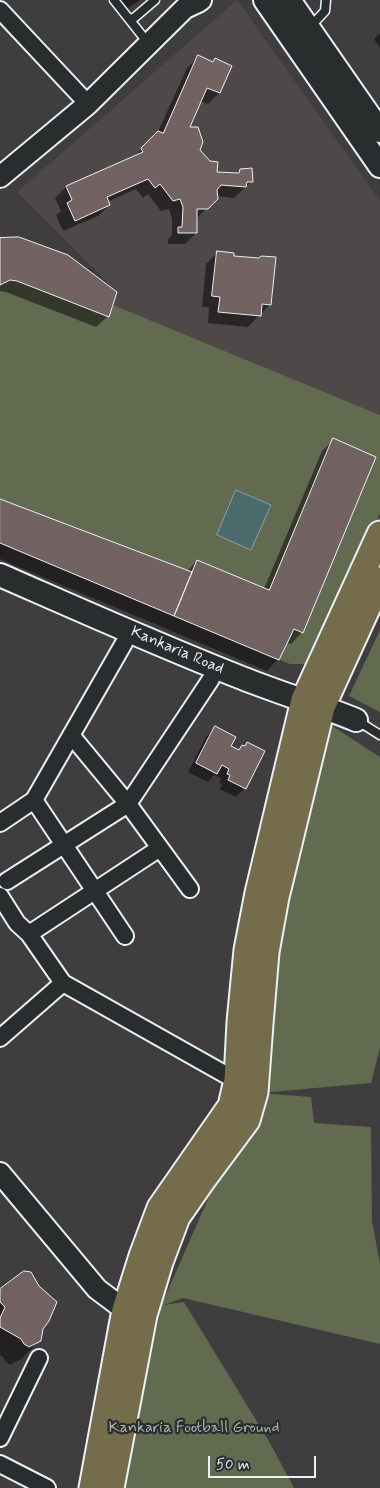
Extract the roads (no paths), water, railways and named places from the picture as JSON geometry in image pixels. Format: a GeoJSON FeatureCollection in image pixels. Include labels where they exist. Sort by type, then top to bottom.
{"type":"FeatureCollection","features":[{"type":"Feature","properties":{"kind":"main road"},"geometry":{"type":"LineString","coordinates":[[265,0],[380,166]]}},
{"type":"Feature","properties":{"kind":"main road"},"geometry":{"type":"LineString","coordinates":[[288,0],[380,131]]}},
{"type":"Feature","properties":{"kind":"main road"},"geometry":{"type":"LineString","coordinates":[[92,1488],[134,1312],[160,1262],[177,1217],[247,1120],[246,1086],[260,1024],[266,952],[312,709],[380,534]]}},
{"type":"Feature","properties":{"kind":"main road","name":"Kankaria Road"},"geometry":{"type":"LineString","coordinates":[[0,575],[312,709],[356,720]]}},
{"type":"Feature","properties":{"kind":"main road"},"geometry":{"type":"LineString","coordinates":[[312,709],[380,580]]}},
{"type":"Feature","properties":{"kind":"main road"},"geometry":{"type":"LineString","coordinates":[[0,589],[239,691],[312,709]]}},
{"type":"Feature","properties":{"kind":"main road"},"geometry":{"type":"LineString","coordinates":[[111,1488],[134,1312]]}},
{"type":"Feature","properties":{"kind":"street"},"geometry":{"type":"LineString","coordinates":[[0,178],[88,104],[191,3]]}},
{"type":"Feature","properties":{"kind":"street"},"geometry":{"type":"LineString","coordinates":[[0,10],[88,104]]}},
{"type":"Feature","properties":{"kind":"street"},"geometry":{"type":"LineString","coordinates":[[0,823],[34,800],[124,643]]}},
{"type":"Feature","properties":{"kind":"street"},"geometry":{"type":"LineString","coordinates":[[7,881],[128,804],[211,679]]}},
{"type":"Feature","properties":{"kind":"street"},"geometry":{"type":"LineString","coordinates":[[71,736],[128,804],[190,888]]}},
{"type":"Feature","properties":{"kind":"street"},"geometry":{"type":"LineString","coordinates":[[34,800],[125,936]]}},
{"type":"Feature","properties":{"kind":"street"},"geometry":{"type":"LineString","coordinates":[[29,934],[160,848]]}},
{"type":"Feature","properties":{"kind":"street"},"geometry":{"type":"LineString","coordinates":[[2,904],[17,923],[29,934],[63,983],[246,1086]]}},
{"type":"Feature","properties":{"kind":"street"},"geometry":{"type":"LineString","coordinates":[[0,1038],[63,983]]}},
{"type":"Feature","properties":{"kind":"street"},"geometry":{"type":"LineString","coordinates":[[0,1173],[97,1289],[134,1312]]}},
{"type":"Feature","properties":{"kind":"street"},"geometry":{"type":"LineString","coordinates":[[0,1438],[39,1358]]}},
{"type":"Feature","properties":{"kind":"street"},"geometry":{"type":"LineString","coordinates":[[0,1464],[47,1488]]}},
{"type":"Feature","properties":{"kind":"lane"},"geometry":{"type":"LineString","coordinates":[[114,0],[148,44]]}},
{"type":"Feature","properties":{"kind":"lane"},"geometry":{"type":"LineString","coordinates":[[129,19],[134,18],[155,0]]}},
{"type":"Feature","properties":{"kind":"lane"},"geometry":{"type":"LineString","coordinates":[[308,28],[325,11],[326,0]]}},
{"type":"Feature","properties":{"kind":"lane"},"geometry":{"type":"LineString","coordinates":[[356,720],[380,735]]}},
{"type":"Feature","properties":{"kind":"water"},"geometry":{"type":"Polygon","coordinates":[[[236,490],[271,505],[251,550],[217,535],[236,490]]]}},
{"type":"Feature","properties":{"kind":"park label","name":"Kankaria Football Ground"},"geometry":{"type":"Point","coordinates":[194,1429]}}]}
